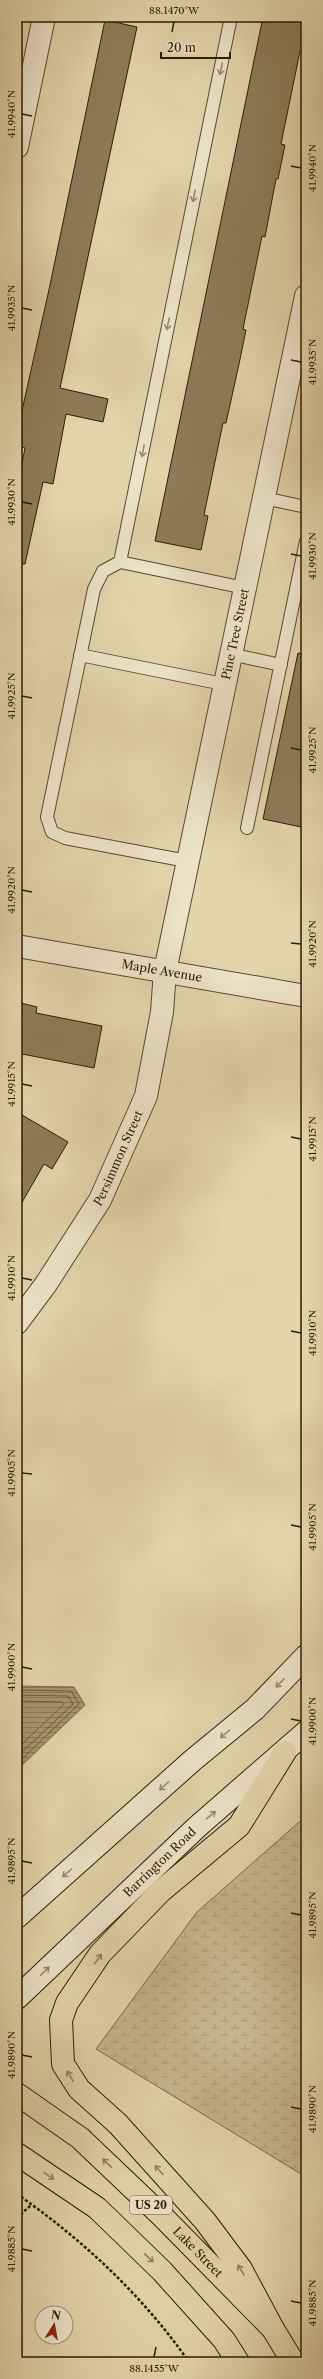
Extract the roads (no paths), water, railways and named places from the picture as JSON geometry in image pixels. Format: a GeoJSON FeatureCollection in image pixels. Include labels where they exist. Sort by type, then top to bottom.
{"type":"FeatureCollection","features":[{"type":"Feature","properties":{"kind":"highway"},"geometry":{"type":"LineString","coordinates":[[273,2329],[241,2269],[205,2221],[118,2124],[79,2089],[63,2064],[60,2020],[67,2003],[100,1954],[161,1891],[238,1826],[285,1752]]}},
{"type":"Feature","properties":{"kind":"highway","name":"Lake Street"},"geometry":{"type":"LineString","coordinates":[[17,2094],[80,2138],[162,2216],[273,2329],[293,2362]]}},
{"type":"Feature","properties":{"kind":"highway"},"geometry":{"type":"LineString","coordinates":[[17,2154],[97,2208],[162,2271],[224,2340],[238,2362]]}},
{"type":"Feature","properties":{"kind":"street"},"geometry":{"type":"LineString","coordinates":[[17,147],[44,17]]}},
{"type":"Feature","properties":{"kind":"street","name":"Pine Tree Street"},"geometry":{"type":"LineString","coordinates":[[165,971],[223,684],[264,498],[300,353],[306,296]]}},
{"type":"Feature","properties":{"kind":"street","name":"Maple Avenue"},"geometry":{"type":"LineString","coordinates":[[17,946],[306,996]]}},
{"type":"Feature","properties":{"kind":"street","name":"Persimmon Street"},"geometry":{"type":"LineString","coordinates":[[17,1323],[46,1284],[100,1200],[146,1096],[162,1012],[165,971]]}},
{"type":"Feature","properties":{"kind":"street"},"geometry":{"type":"LineString","coordinates":[[17,1917],[193,1760],[255,1709],[306,1656]]}},
{"type":"Feature","properties":{"kind":"street","name":"Barrington Road"},"geometry":{"type":"LineString","coordinates":[[17,1998],[197,1827],[285,1752],[306,1732]]}},
{"type":"Feature","properties":{"kind":"lane"},"geometry":{"type":"LineString","coordinates":[[120,562],[231,17]]}},
{"type":"Feature","properties":{"kind":"lane"},"geometry":{"type":"LineString","coordinates":[[264,498],[306,507]]}},
{"type":"Feature","properties":{"kind":"lane"},"geometry":{"type":"LineString","coordinates":[[248,828],[306,541]]}},
{"type":"Feature","properties":{"kind":"lane"},"geometry":{"type":"LineString","coordinates":[[187,861],[65,838],[52,832],[46,817],[94,588],[103,570],[120,562],[245,588]]}},
{"type":"Feature","properties":{"kind":"lane"},"geometry":{"type":"LineString","coordinates":[[230,654],[281,665]]}},
{"type":"Feature","properties":{"kind":"lane"},"geometry":{"type":"LineString","coordinates":[[80,655],[223,684]]}},
{"type":"Feature","properties":{"kind":"water"},"geometry":{"type":"Polygon","coordinates":[[[17,1686],[74,1687],[85,1705],[17,1770],[17,1686]]]}},
{"type":"Feature","properties":{"kind":"railway"},"geometry":{"type":"LineString","coordinates":[[17,2359],[35,2362]]}}]}
